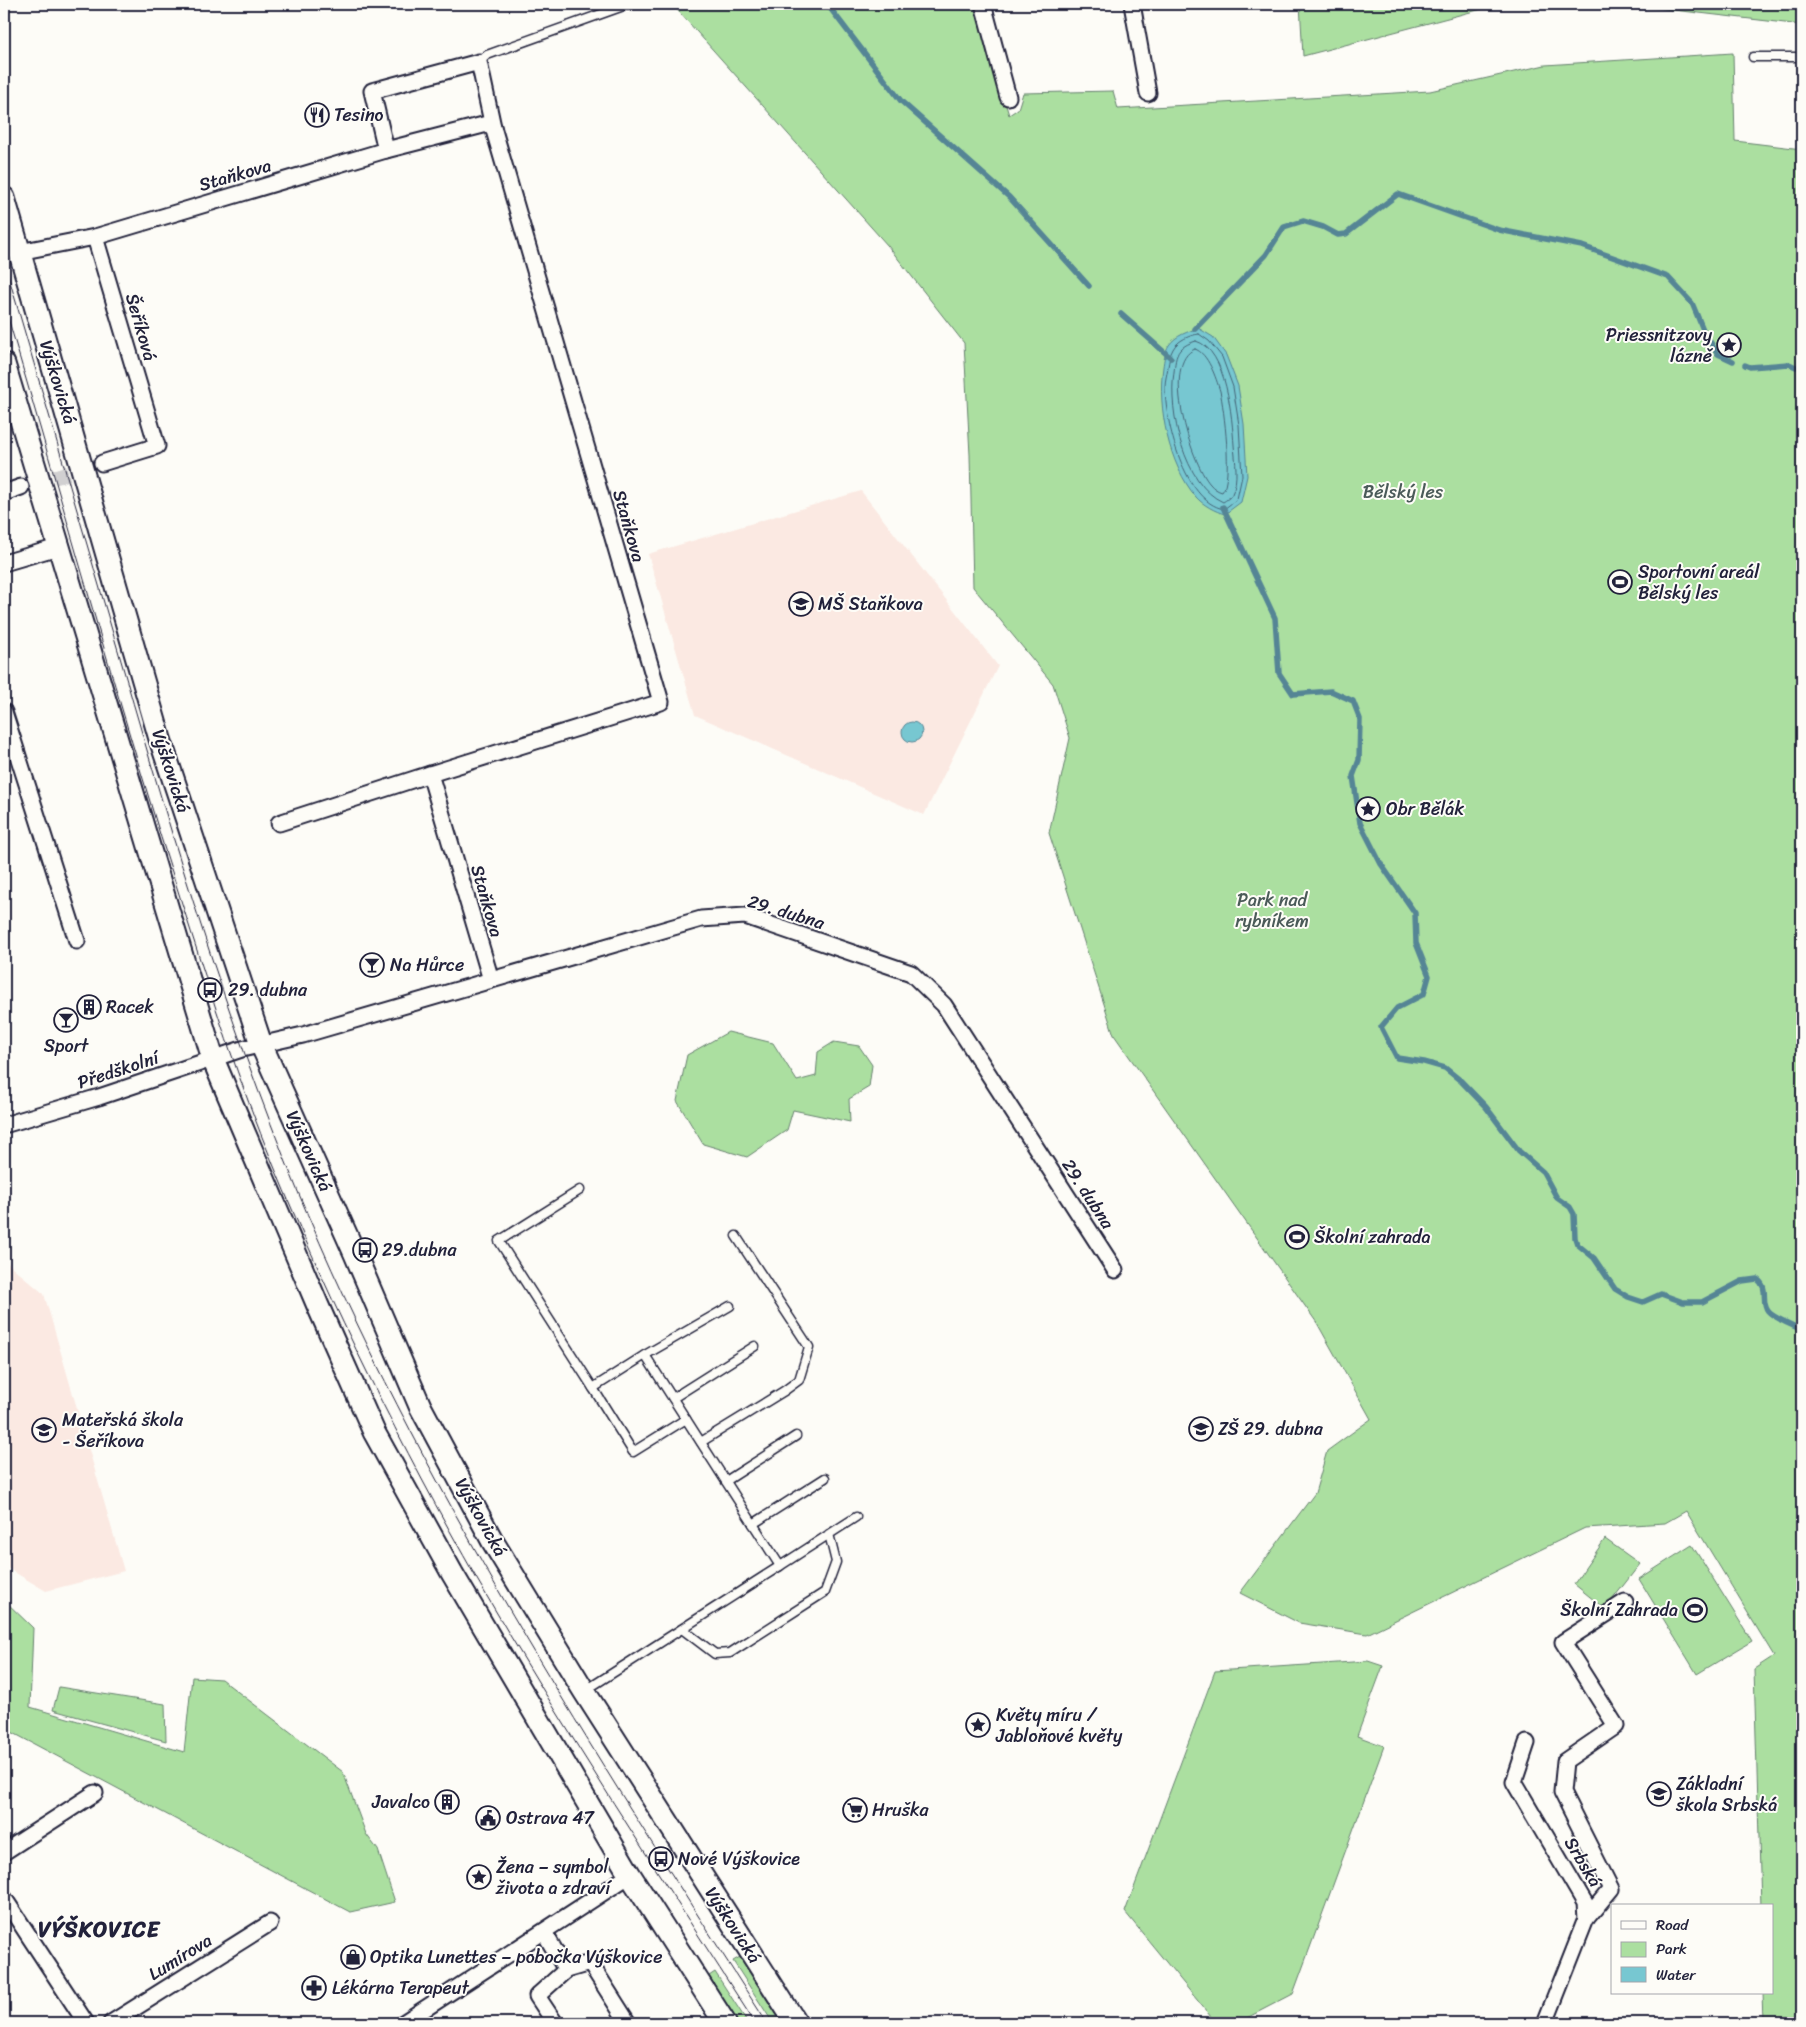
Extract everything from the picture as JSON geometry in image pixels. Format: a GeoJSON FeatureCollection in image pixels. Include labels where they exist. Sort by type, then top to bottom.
{"type":"FeatureCollection","features":[{"type":"Feature","properties":{"kind":"street"},"geometry":{"type":"LineString","coordinates":[[983,4],[1008,97]]}},
{"type":"Feature","properties":{"kind":"street"},"geometry":{"type":"LineString","coordinates":[[1132,4],[1148,93]]}},
{"type":"Feature","properties":{"kind":"street","name":"Staňkova"},"geometry":{"type":"LineString","coordinates":[[280,823],[661,702],[493,127],[479,62]]}},
{"type":"Feature","properties":{"kind":"street"},"geometry":{"type":"LineString","coordinates":[[386,150],[372,91],[479,62]]}},
{"type":"Feature","properties":{"kind":"street","name":"Staňkova"},"geometry":{"type":"LineString","coordinates":[[96,237],[386,150],[491,123],[493,127]]}},
{"type":"Feature","properties":{"kind":"street","name":"Výškovická"},"geometry":{"type":"LineString","coordinates":[[4,198],[160,739],[252,1046],[355,1254],[420,1406],[493,1542],[584,1691],[796,2023]]}},
{"type":"Feature","properties":{"kind":"street"},"geometry":{"type":"LineString","coordinates":[[19,252],[96,237]]}},
{"type":"Feature","properties":{"kind":"street","name":"Šeříková"},"geometry":{"type":"LineString","coordinates":[[96,237],[157,446],[102,463]]}},
{"type":"Feature","properties":{"kind":"street"},"geometry":{"type":"LineString","coordinates":[[4,364],[213,1059],[318,1306],[374,1432],[452,1573],[630,1875],[725,2023]]}},
{"type":"Feature","properties":{"kind":"street"},"geometry":{"type":"LineString","coordinates":[[4,492],[21,487]]}},
{"type":"Feature","properties":{"kind":"street"},"geometry":{"type":"LineString","coordinates":[[4,563],[58,546]]}},
{"type":"Feature","properties":{"kind":"street"},"geometry":{"type":"LineString","coordinates":[[4,712],[77,942]]}},
{"type":"Feature","properties":{"kind":"street","name":"Staňkova"},"geometry":{"type":"LineString","coordinates":[[430,774],[491,980]]}},
{"type":"Feature","properties":{"kind":"street","name":"29. dubna"},"geometry":{"type":"LineString","coordinates":[[252,1046],[303,1034],[701,919],[745,916],[911,973],[944,1005],[1115,1270]]}},
{"type":"Feature","properties":{"kind":"street","name":"Předškolní"},"geometry":{"type":"LineString","coordinates":[[4,1125],[99,1097],[252,1046]]}},
{"type":"Feature","properties":{"kind":"street"},"geometry":{"type":"LineString","coordinates":[[1545,2023],[1586,1919],[1610,1889],[1562,1792],[1565,1761],[1616,1726],[1563,1642],[1625,1602]]}},
{"type":"Feature","properties":{"kind":"street","name":"Srbská"},"geometry":{"type":"LineString","coordinates":[[1527,1743],[1514,1782],[1586,1903],[1586,1919]]}},
{"type":"Feature","properties":{"kind":"street"},"geometry":{"type":"LineString","coordinates":[[4,1852],[96,1793]]}},
{"type":"Feature","properties":{"kind":"street"},"geometry":{"type":"LineString","coordinates":[[402,2023],[630,1875]]}},
{"type":"Feature","properties":{"kind":"street"},"geometry":{"type":"LineString","coordinates":[[4,1898],[86,2023]]}},
{"type":"Feature","properties":{"kind":"street","name":"Lumírova"},"geometry":{"type":"LineString","coordinates":[[111,2023],[270,1923]]}},
{"type":"Feature","properties":{"kind":"street"},"geometry":{"type":"LineString","coordinates":[[544,1932],[566,1970]]}},
{"type":"Feature","properties":{"kind":"street"},"geometry":{"type":"LineString","coordinates":[[554,2023],[537,1996],[566,1970],[590,1963],[628,2023]]}},
{"type":"Feature","properties":{"kind":"lane"},"geometry":{"type":"LineString","coordinates":[[479,62],[487,55],[629,4]]}},
{"type":"Feature","properties":{"kind":"lane"},"geometry":{"type":"LineString","coordinates":[[1753,57],[1802,57]]}},
{"type":"Feature","properties":{"kind":"lane"},"geometry":{"type":"LineString","coordinates":[[580,1190],[499,1241],[633,1452],[686,1419]]}},
{"type":"Feature","properties":{"kind":"lane"},"geometry":{"type":"LineString","coordinates":[[700,1442],[799,1380],[810,1347],[736,1236]]}},
{"type":"Feature","properties":{"kind":"lane"},"geometry":{"type":"LineString","coordinates":[[593,1388],[645,1355],[730,1306]]}},
{"type":"Feature","properties":{"kind":"lane"},"geometry":{"type":"LineString","coordinates":[[673,1398],[755,1346]]}},
{"type":"Feature","properties":{"kind":"lane"},"geometry":{"type":"LineString","coordinates":[[645,1355],[780,1566]]}},
{"type":"Feature","properties":{"kind":"lane"},"geometry":{"type":"LineString","coordinates":[[726,1481],[796,1436]]}},
{"type":"Feature","properties":{"kind":"lane"},"geometry":{"type":"LineString","coordinates":[[753,1524],[825,1478]]}},
{"type":"Feature","properties":{"kind":"lane"},"geometry":{"type":"LineString","coordinates":[[584,1691],[856,1517]]}},
{"type":"Feature","properties":{"kind":"lane"},"geometry":{"type":"LineString","coordinates":[[682,1629],[715,1654],[730,1653],[825,1592],[836,1562],[829,1534]]}},
{"type":"Feature","properties":{"kind":"shaded area"},"geometry":{"type":"Polygon","coordinates":[[[861,491],[998,666],[924,815],[695,715],[648,554],[861,491]]]}},
{"type":"Feature","properties":{"kind":"shaded area","name":"Mateřská škola - Šeříkova"},"geometry":{"type":"Polygon","coordinates":[[[4,1260],[44,1294],[124,1571],[46,1591],[4,1566],[4,1260]]]}},
{"type":"Feature","properties":{"kind":"green space","name":"Bělský les"},"geometry":{"type":"Polygon","coordinates":[[[672,4],[974,4],[1009,115],[1018,109],[1023,93],[1113,91],[1118,109],[1430,91],[1545,65],[1733,53],[1735,141],[1802,149],[1802,2023],[1765,2023],[1764,1994],[1774,1994],[1774,1904],[1761,1904],[1754,1669],[1774,1656],[1686,1511],[1665,1523],[1585,1528],[1367,1634],[1299,1623],[1240,1593],[1315,1493],[1327,1451],[1371,1419],[1317,1323],[1114,1035],[1049,833],[1070,738],[1053,684],[973,587],[970,455],[964,343],[888,246],[672,4]]]}},
{"type":"Feature","properties":{"kind":"green space"},"geometry":{"type":"Polygon","coordinates":[[[1300,4],[1501,4],[1303,56],[1300,4]]]}},
{"type":"Feature","properties":{"kind":"green space"},"geometry":{"type":"Polygon","coordinates":[[[1622,4],[1802,4],[1802,25],[1622,4]]]}},
{"type":"Feature","properties":{"kind":"green space"},"geometry":{"type":"Polygon","coordinates":[[[728,1032],[773,1043],[797,1081],[816,1076],[818,1052],[834,1042],[859,1046],[872,1065],[869,1087],[849,1099],[850,1122],[793,1110],[787,1130],[747,1157],[703,1144],[677,1101],[687,1055],[728,1032]]]}},
{"type":"Feature","properties":{"kind":"green space"},"geometry":{"type":"Polygon","coordinates":[[[1605,1539],[1640,1564],[1605,1609],[1574,1584],[1605,1539]]]}},
{"type":"Feature","properties":{"kind":"green space","name":"Školní Zahrada"},"geometry":{"type":"Polygon","coordinates":[[[1692,1545],[1752,1641],[1697,1674],[1639,1579],[1692,1545]]]}},
{"type":"Feature","properties":{"kind":"green space"},"geometry":{"type":"Polygon","coordinates":[[[4,1600],[33,1628],[30,1707],[184,1752],[192,1677],[221,1679],[343,1772],[366,1834],[378,1850],[395,1902],[350,1912],[4,1728],[4,1600]]]}},
{"type":"Feature","properties":{"kind":"green space"},"geometry":{"type":"Polygon","coordinates":[[[1368,1661],[1383,1666],[1357,1736],[1384,1746],[1293,1994],[1237,2023],[1216,2023],[1125,1912],[1215,1671],[1368,1661]]]}},
{"type":"Feature","properties":{"kind":"green space"},"geometry":{"type":"Polygon","coordinates":[[[59,1687],[165,1704],[166,1741],[53,1710],[59,1687]]]}},
{"type":"Feature","properties":{"kind":"green space"},"geometry":{"type":"Polygon","coordinates":[[[740,1957],[782,2023],[773,2023],[733,1961],[740,1957]]]}},
{"type":"Feature","properties":{"kind":"green space"},"geometry":{"type":"Polygon","coordinates":[[[715,1972],[748,2023],[739,2023],[709,1976],[715,1972]]]}},
{"type":"Feature","properties":{"kind":"water"},"geometry":{"type":"Polygon","coordinates":[[[1198,328],[1213,337],[1226,355],[1238,386],[1244,424],[1247,476],[1241,502],[1225,514],[1202,503],[1187,484],[1172,453],[1164,418],[1162,383],[1167,350],[1169,345],[1182,334],[1198,328]]]}},
{"type":"Feature","properties":{"kind":"water"},"geometry":{"type":"Polygon","coordinates":[[[912,722],[919,725],[922,732],[919,739],[912,742],[905,739],[902,732],[905,725],[912,722]]]}},
{"type":"Feature","properties":{"kind":"waterway"},"geometry":{"type":"LineString","coordinates":[[827,4],[901,101],[1009,197],[1089,286]]}},
{"type":"Feature","properties":{"kind":"waterway"},"geometry":{"type":"LineString","coordinates":[[1195,329],[1266,255],[1284,227],[1303,221],[1323,227],[1338,235],[1346,234],[1398,194],[1499,230],[1582,246],[1668,277],[1692,303],[1704,332],[1718,354],[1733,361]]}},
{"type":"Feature","properties":{"kind":"waterway"},"geometry":{"type":"LineString","coordinates":[[1121,314],[1171,358]]}},
{"type":"Feature","properties":{"kind":"waterway"},"geometry":{"type":"LineString","coordinates":[[1745,365],[1750,367],[1789,364],[1796,367]]}},
{"type":"Feature","properties":{"kind":"waterway"},"geometry":{"type":"LineString","coordinates":[[1223,507],[1275,618],[1279,673],[1293,694],[1331,691],[1353,701],[1360,719],[1359,760],[1353,776],[1360,823],[1381,864],[1415,913],[1416,943],[1429,976],[1424,994],[1397,1008],[1381,1027],[1397,1058],[1424,1062],[1445,1068],[1461,1081],[1486,1107],[1519,1151],[1543,1172],[1557,1198],[1570,1207],[1574,1214],[1577,1244],[1594,1258],[1615,1289],[1628,1297],[1643,1302],[1661,1294],[1683,1302],[1702,1302],[1742,1281],[1757,1279],[1763,1286],[1768,1311],[1779,1319],[1802,1330]]}},
{"type":"Feature","properties":{"kind":"tunnel"},"geometry":{"type":"LineString","coordinates":[[32,484],[102,463]]}},
{"type":"Feature","properties":{"kind":"tram line"},"geometry":{"type":"LineString","coordinates":[[4,261],[182,866],[224,996],[296,1187],[344,1297],[397,1405],[453,1511],[574,1718],[767,2023]]}},
{"type":"Feature","properties":{"kind":"tram line"},"geometry":{"type":"LineString","coordinates":[[4,304],[115,686],[185,913],[237,1071],[319,1270],[395,1427],[478,1581],[579,1748],[755,2023]]}},
{"type":"Feature","properties":{"kind":"place","name":"Tesino"},"geometry":{"type":"Point","coordinates":[317,115]}},
{"type":"Feature","properties":{"kind":"place","name":"Priessnitzovy lázně"},"geometry":{"type":"Point","coordinates":[1729,345]}},
{"type":"Feature","properties":{"kind":"place","name":"Sportovní areál Bělský les"},"geometry":{"type":"Point","coordinates":[1620,582]}},
{"type":"Feature","properties":{"kind":"place","name":"MŠ Staňkova"},"geometry":{"type":"Point","coordinates":[801,604]}},
{"type":"Feature","properties":{"kind":"place","name":"Obr Bělák"},"geometry":{"type":"Point","coordinates":[1368,809]}},
{"type":"Feature","properties":{"kind":"place","name":"Na Hůrce"},"geometry":{"type":"Point","coordinates":[372,965]}},
{"type":"Feature","properties":{"kind":"place","name":"29. dubna"},"geometry":{"type":"Point","coordinates":[210,990]}},
{"type":"Feature","properties":{"kind":"place","name":"Racek"},"geometry":{"type":"Point","coordinates":[89,1007]}},
{"type":"Feature","properties":{"kind":"place","name":"Sport"},"geometry":{"type":"Point","coordinates":[66,1020]}},
{"type":"Feature","properties":{"kind":"place","name":"Školní zahrada"},"geometry":{"type":"Point","coordinates":[1297,1237]}},
{"type":"Feature","properties":{"kind":"place","name":"29.dubna"},"geometry":{"type":"Point","coordinates":[365,1250]}},
{"type":"Feature","properties":{"kind":"place","name":"ZŠ 29. dubna"},"geometry":{"type":"Point","coordinates":[1201,1429]}},
{"type":"Feature","properties":{"kind":"place","name":"Mateřská škola - Šeříkova"},"geometry":{"type":"Point","coordinates":[44,1430]}},
{"type":"Feature","properties":{"kind":"place","name":"Školní Zahrada"},"geometry":{"type":"Point","coordinates":[1695,1610]}},
{"type":"Feature","properties":{"kind":"place","name":"Květy míru / Jabloňové květy"},"geometry":{"type":"Point","coordinates":[978,1725]}},
{"type":"Feature","properties":{"kind":"place","name":"Základní škola Srbská"},"geometry":{"type":"Point","coordinates":[1659,1794]}},
{"type":"Feature","properties":{"kind":"place","name":"Javalco"},"geometry":{"type":"Point","coordinates":[447,1802]}},
{"type":"Feature","properties":{"kind":"place","name":"Hruška"},"geometry":{"type":"Point","coordinates":[855,1810]}},
{"type":"Feature","properties":{"kind":"place","name":"Ostrava 47"},"geometry":{"type":"Point","coordinates":[488,1818]}},
{"type":"Feature","properties":{"kind":"place","name":"Nové Výškovice"},"geometry":{"type":"Point","coordinates":[661,1859]}},
{"type":"Feature","properties":{"kind":"place","name":"Žena – symbol života a zdraví"},"geometry":{"type":"Point","coordinates":[479,1877]}},
{"type":"Feature","properties":{"kind":"place","name":"Optika Lunettes – pobočka Výškovice"},"geometry":{"type":"Point","coordinates":[353,1957]}},
{"type":"Feature","properties":{"kind":"place","name":"Lékárna Terapeut"},"geometry":{"type":"Point","coordinates":[314,1988]}},
{"type":"Feature","properties":{"kind":"district","name":"VÝŠKOVICE"},"geometry":{"type":"Point","coordinates":[99,1929]}},
{"type":"Feature","properties":{"kind":"park label","name":"Park nad rybníkem"},"geometry":{"type":"Point","coordinates":[1272,910]}}]}
